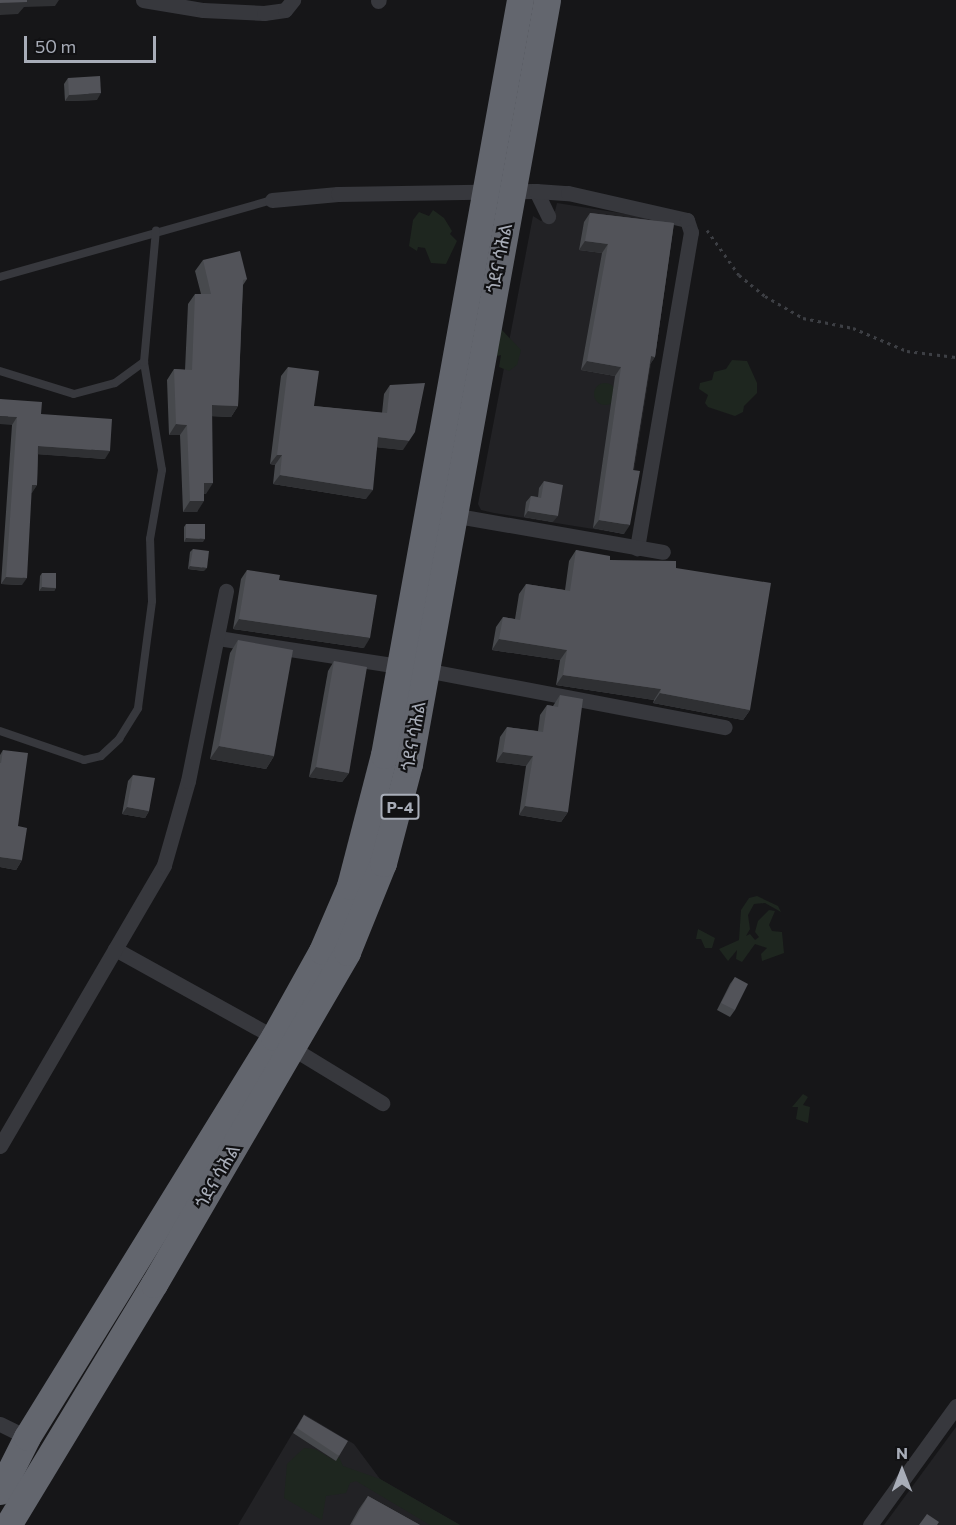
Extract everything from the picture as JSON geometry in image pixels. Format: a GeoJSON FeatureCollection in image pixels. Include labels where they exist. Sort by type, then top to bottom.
{"type":"FeatureCollection","features":[{"type":"Feature","properties":{"kind":"highway","name":"ጎደና ሳሕል"},"geometry":{"type":"LineString","coordinates":[[0,1491],[27,1437],[112,1300],[283,1042],[346,952],[383,863],[397,818],[412,668],[511,191],[520,0]]}},
{"type":"Feature","properties":{"kind":"highway","name":"ጎደና ሳሕል"},"geometry":{"type":"LineString","coordinates":[[412,668],[452,515],[547,0]]}},
{"type":"Feature","properties":{"kind":"highway","name":"ጎደና ሳሕል"},"geometry":{"type":"LineString","coordinates":[[8,1525],[138,1312],[283,1042]]}},
{"type":"Feature","properties":{"kind":"highway"},"geometry":{"type":"LineString","coordinates":[[112,1300],[138,1312]]}},
{"type":"Feature","properties":{"kind":"street"},"geometry":{"type":"LineString","coordinates":[[143,0],[264,13],[285,10],[293,0]]}},
{"type":"Feature","properties":{"kind":"street"},"geometry":{"type":"LineString","coordinates":[[272,200],[338,194],[511,191],[568,193],[687,220],[691,232],[637,548]]}},
{"type":"Feature","properties":{"kind":"street"},"geometry":{"type":"LineString","coordinates":[[511,191],[549,216]]}},
{"type":"Feature","properties":{"kind":"street"},"geometry":{"type":"LineString","coordinates":[[452,515],[663,552]]}},
{"type":"Feature","properties":{"kind":"street"},"geometry":{"type":"LineString","coordinates":[[0,1146],[164,865],[188,781],[226,591]]}},
{"type":"Feature","properties":{"kind":"street"},"geometry":{"type":"LineString","coordinates":[[218,638],[412,668],[725,727]]}},
{"type":"Feature","properties":{"kind":"street"},"geometry":{"type":"LineString","coordinates":[[115,949],[283,1042],[382,1103]]}},
{"type":"Feature","properties":{"kind":"street"},"geometry":{"type":"LineString","coordinates":[[870,1525],[956,1406]]}},
{"type":"Feature","properties":{"kind":"street"},"geometry":{"type":"LineString","coordinates":[[0,1424],[27,1437]]}},
{"type":"Feature","properties":{"kind":"lane"},"geometry":{"type":"LineString","coordinates":[[0,277],[272,200]]}},
{"type":"Feature","properties":{"kind":"lane"},"geometry":{"type":"LineString","coordinates":[[0,731],[84,760],[101,756],[119,739],[138,708],[152,601],[150,539],[162,470],[144,362],[156,231]]}},
{"type":"Feature","properties":{"kind":"lane"},"geometry":{"type":"LineString","coordinates":[[0,371],[74,394],[96,391],[115,383],[144,362]]}},
{"type":"Feature","properties":{"kind":"path"},"geometry":{"type":"LineString","coordinates":[[687,220],[702,226],[715,238],[740,275],[765,296],[803,318],[862,331],[907,351],[956,357]]}},
{"type":"Feature","properties":{"kind":"shaded area"},"geometry":{"type":"Polygon","coordinates":[[[557,203],[670,221],[673,226],[624,534],[494,513],[481,510],[478,504],[533,216],[541,221],[555,211],[557,203]]]}},
{"type":"Feature","properties":{"kind":"shaded area"},"geometry":{"type":"Polygon","coordinates":[[[433,210],[444,218],[452,231],[450,234],[457,241],[446,264],[431,263],[425,248],[418,247],[417,251],[409,246],[413,220],[419,212],[429,216],[433,210]]]}},
{"type":"Feature","properties":{"kind":"shaded area"},"geometry":{"type":"Polygon","coordinates":[[[501,329],[521,350],[517,365],[509,371],[499,367],[501,355],[494,357],[501,329]]]}},
{"type":"Feature","properties":{"kind":"shaded area"},"geometry":{"type":"Polygon","coordinates":[[[732,360],[747,361],[757,383],[757,393],[744,406],[743,412],[735,416],[708,407],[705,403],[708,395],[699,389],[700,383],[712,380],[714,372],[726,369],[732,360]]]}},
{"type":"Feature","properties":{"kind":"shaded area"},"geometry":{"type":"Polygon","coordinates":[[[605,383],[613,386],[616,394],[613,402],[605,405],[597,402],[594,394],[597,386],[605,383]]]}},
{"type":"Feature","properties":{"kind":"shaded area"},"geometry":{"type":"Polygon","coordinates":[[[757,896],[778,906],[781,912],[765,903],[754,904],[748,915],[750,929],[746,936],[750,934],[755,940],[759,937],[755,932],[758,921],[769,910],[775,911],[769,925],[772,931],[782,932],[784,953],[762,961],[761,954],[767,948],[755,944],[742,962],[736,959],[737,950],[728,961],[719,949],[739,940],[741,910],[749,898],[757,896]]]}},
{"type":"Feature","properties":{"kind":"shaded area"},"geometry":{"type":"Polygon","coordinates":[[[698,929],[715,938],[712,948],[705,948],[701,939],[696,939],[698,929]]]}},
{"type":"Feature","properties":{"kind":"shaded area"},"geometry":{"type":"Polygon","coordinates":[[[803,1094],[808,1097],[803,1105],[810,1107],[808,1123],[796,1119],[798,1107],[792,1107],[803,1094]]]}},
{"type":"Feature","properties":{"kind":"shaded area"},"geometry":{"type":"Polygon","coordinates":[[[304,1414],[354,1444],[380,1479],[460,1525],[238,1525],[304,1414]]]}},
{"type":"Feature","properties":{"kind":"shaded area"},"geometry":{"type":"Polygon","coordinates":[[[956,1427],[956,1525],[884,1525],[956,1427]]]}},
{"type":"Feature","properties":{"kind":"shaded area"},"geometry":{"type":"Polygon","coordinates":[[[304,1448],[315,1449],[335,1461],[339,1457],[343,1466],[380,1479],[460,1525],[430,1525],[356,1481],[350,1483],[346,1493],[326,1496],[322,1520],[284,1498],[287,1464],[304,1448]]]}},
{"type":"Feature","properties":{"kind":"building"},"geometry":{"type":"Polygon","coordinates":[[[0,0],[27,0],[27,2],[0,3],[0,0]]]}},
{"type":"Feature","properties":{"kind":"building"},"geometry":{"type":"Polygon","coordinates":[[[100,76],[101,93],[69,95],[68,78],[100,76]]]}},
{"type":"Feature","properties":{"kind":"building"},"geometry":{"type":"Polygon","coordinates":[[[590,213],[674,223],[655,357],[651,356],[633,470],[640,471],[630,525],[599,520],[621,367],[587,361],[608,244],[585,241],[590,213]]]}},
{"type":"Feature","properties":{"kind":"building"},"geometry":{"type":"Polygon","coordinates":[[[240,251],[247,279],[243,280],[238,406],[212,405],[213,483],[204,483],[204,501],[190,501],[187,425],[176,424],[174,369],[192,370],[195,294],[211,294],[203,260],[240,251]]]}},
{"type":"Feature","properties":{"kind":"building"},"geometry":{"type":"Polygon","coordinates":[[[288,367],[319,371],[314,406],[387,413],[390,385],[425,383],[415,432],[409,441],[378,437],[373,490],[280,475],[282,455],[277,455],[288,367]]]}},
{"type":"Feature","properties":{"kind":"building"},"geometry":{"type":"Polygon","coordinates":[[[0,399],[42,402],[41,414],[112,419],[110,451],[38,446],[37,485],[32,485],[27,578],[6,577],[17,417],[0,416],[0,399]]]}},
{"type":"Feature","properties":{"kind":"building"},"geometry":{"type":"Polygon","coordinates":[[[544,481],[563,485],[558,516],[528,511],[531,496],[541,498],[544,481]]]}},
{"type":"Feature","properties":{"kind":"building"},"geometry":{"type":"Polygon","coordinates":[[[186,524],[205,524],[205,539],[186,538],[186,524]]]}},
{"type":"Feature","properties":{"kind":"building"},"geometry":{"type":"Polygon","coordinates":[[[193,549],[209,551],[207,568],[190,566],[193,549]]]}},
{"type":"Feature","properties":{"kind":"building"},"geometry":{"type":"Polygon","coordinates":[[[576,550],[610,556],[610,560],[676,561],[676,568],[771,583],[750,710],[660,693],[661,689],[563,675],[567,650],[499,639],[503,617],[520,620],[526,584],[570,591],[576,550]]]}},
{"type":"Feature","properties":{"kind":"building"},"geometry":{"type":"Polygon","coordinates":[[[247,570],[280,575],[279,580],[377,595],[370,638],[239,619],[247,570]]]}},
{"type":"Feature","properties":{"kind":"building"},"geometry":{"type":"Polygon","coordinates":[[[42,573],[56,573],[56,588],[42,587],[42,573]]]}},
{"type":"Feature","properties":{"kind":"building"},"geometry":{"type":"Polygon","coordinates":[[[238,640],[293,650],[274,756],[219,746],[238,640]]]}},
{"type":"Feature","properties":{"kind":"building"},"geometry":{"type":"Polygon","coordinates":[[[334,661],[367,667],[349,773],[316,767],[334,661]]]}},
{"type":"Feature","properties":{"kind":"building"},"geometry":{"type":"Polygon","coordinates":[[[560,695],[583,699],[568,812],[525,806],[533,756],[503,752],[507,727],[543,732],[547,705],[558,707],[560,695]]]}},
{"type":"Feature","properties":{"kind":"building"},"geometry":{"type":"Polygon","coordinates":[[[3,750],[28,753],[18,826],[27,828],[22,860],[0,857],[0,763],[3,750]]]}},
{"type":"Feature","properties":{"kind":"building"},"geometry":{"type":"Polygon","coordinates":[[[133,775],[155,778],[149,811],[127,807],[133,775]]]}},
{"type":"Feature","properties":{"kind":"building"},"geometry":{"type":"Polygon","coordinates":[[[735,977],[748,984],[735,1010],[721,1003],[735,977]]]}},
{"type":"Feature","properties":{"kind":"building"},"geometry":{"type":"Polygon","coordinates":[[[304,1415],[348,1441],[339,1456],[297,1428],[304,1415]]]}},
{"type":"Feature","properties":{"kind":"building"},"geometry":{"type":"Polygon","coordinates":[[[368,1496],[420,1525],[353,1525],[368,1496]]]}},
{"type":"Feature","properties":{"kind":"building"},"geometry":{"type":"Polygon","coordinates":[[[927,1514],[939,1522],[937,1525],[919,1525],[927,1514]]]}}]}
